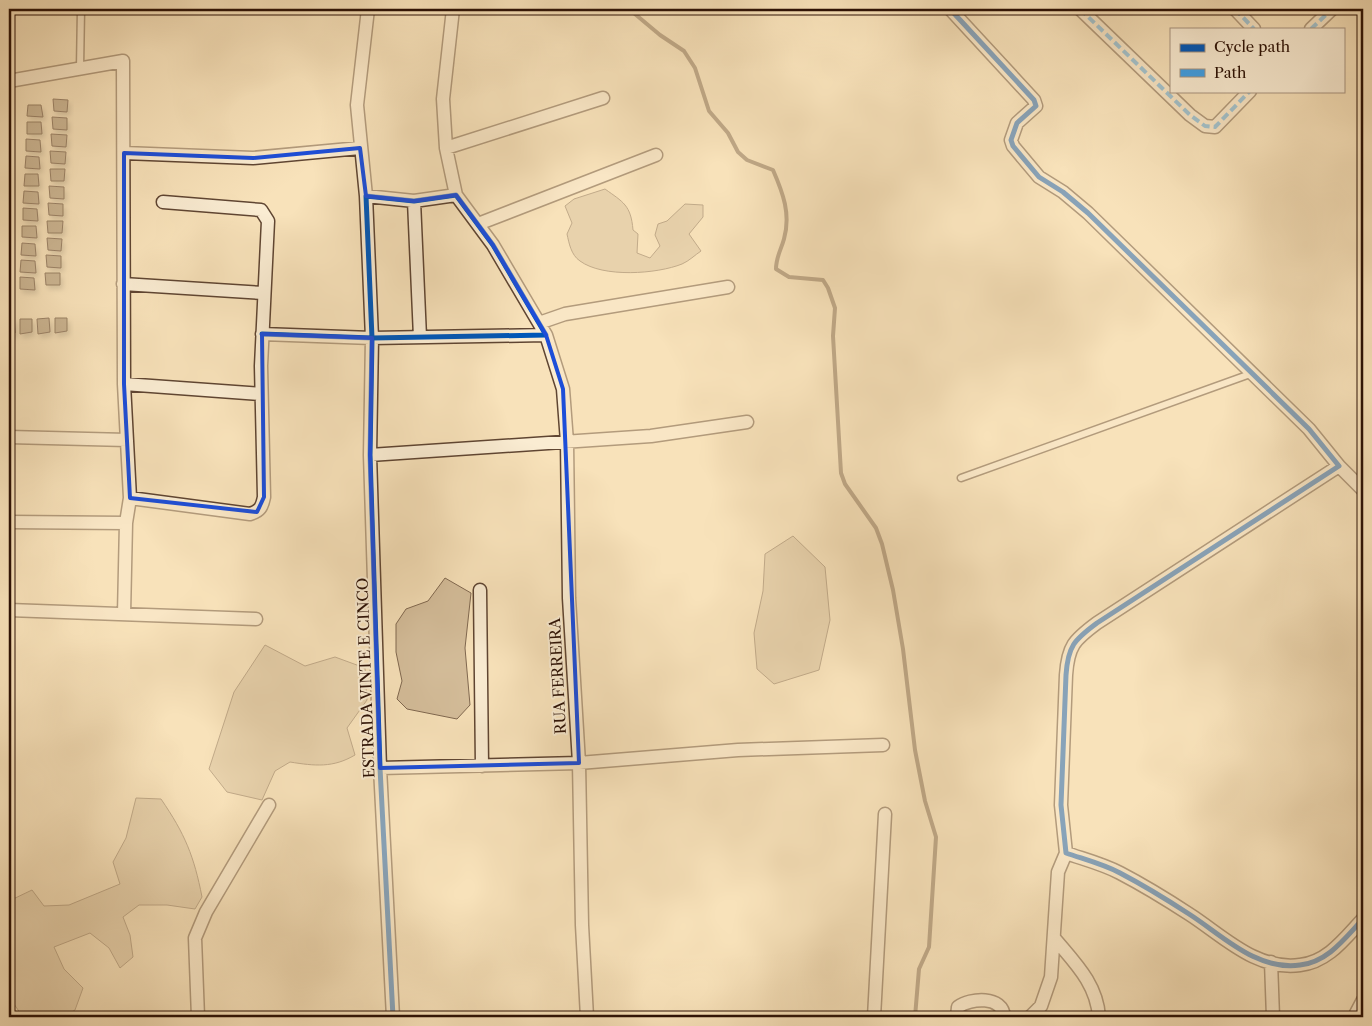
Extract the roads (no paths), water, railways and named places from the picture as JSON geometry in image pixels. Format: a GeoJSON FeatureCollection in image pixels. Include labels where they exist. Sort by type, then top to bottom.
{"type":"FeatureCollection","features":[{"type":"Feature","properties":{"kind":"street","name":"ESTRADA VINTE E CINCO"},"geometry":{"type":"LineString","coordinates":[[368,9],[357,105],[366,196],[372,338],[370,455],[380,768],[394,1017]]}},
{"type":"Feature","properties":{"kind":"street"},"geometry":{"type":"LineString","coordinates":[[366,196],[414,201],[456,195],[446,148],[443,99],[454,9]]}},
{"type":"Feature","properties":{"kind":"street"},"geometry":{"type":"LineString","coordinates":[[950,9],[1034,100],[1036,106],[1017,123],[1011,140],[1013,146],[1030,169],[1088,213],[1309,428],[1339,466],[1363,490]]}},
{"type":"Feature","properties":{"kind":"street"},"geometry":{"type":"LineString","coordinates":[[1080,9],[1190,115],[1205,126],[1215,126],[1249,92]]}},
{"type":"Feature","properties":{"kind":"street"},"geometry":{"type":"LineString","coordinates":[[1235,9],[1253,28]]}},
{"type":"Feature","properties":{"kind":"street"},"geometry":{"type":"LineString","coordinates":[[1312,28],[1332,9]]}},
{"type":"Feature","properties":{"kind":"street"},"geometry":{"type":"LineString","coordinates":[[9,81],[123,60],[124,384],[130,498],[126,523],[124,614]]}},
{"type":"Feature","properties":{"kind":"street"},"geometry":{"type":"LineString","coordinates":[[446,148],[603,98]]}},
{"type":"Feature","properties":{"kind":"street"},"geometry":{"type":"LineString","coordinates":[[124,153],[253,158],[360,148]]}},
{"type":"Feature","properties":{"kind":"street"},"geometry":{"type":"LineString","coordinates":[[478,224],[656,156]]}},
{"type":"Feature","properties":{"kind":"street","name":"RUA FERREIRA"},"geometry":{"type":"LineString","coordinates":[[456,195],[493,245],[546,335],[563,389],[567,442],[569,598],[579,763],[582,925],[588,1017]]}},
{"type":"Feature","properties":{"kind":"street"},"geometry":{"type":"LineString","coordinates":[[414,201],[420,337]]}},
{"type":"Feature","properties":{"kind":"street"},"geometry":{"type":"LineString","coordinates":[[130,498],[250,514],[257,512],[262,506],[264,497],[261,394],[263,293],[268,220],[261,210],[163,202]]}},
{"type":"Feature","properties":{"kind":"street"},"geometry":{"type":"LineString","coordinates":[[123,284],[263,293]]}},
{"type":"Feature","properties":{"kind":"street"},"geometry":{"type":"LineString","coordinates":[[539,323],[566,314],[728,287]]}},
{"type":"Feature","properties":{"kind":"street"},"geometry":{"type":"LineString","coordinates":[[262,334],[372,338],[546,335]]}},
{"type":"Feature","properties":{"kind":"street"},"geometry":{"type":"LineString","coordinates":[[124,384],[261,394]]}},
{"type":"Feature","properties":{"kind":"street"},"geometry":{"type":"LineString","coordinates":[[370,455],[651,436],[747,422]]}},
{"type":"Feature","properties":{"kind":"street"},"geometry":{"type":"LineString","coordinates":[[9,437],[127,440]]}},
{"type":"Feature","properties":{"kind":"street"},"geometry":{"type":"LineString","coordinates":[[1030,1017],[1041,1006],[1051,978],[1058,872],[1066,853],[1061,805],[1067,656],[1071,647],[1078,637],[1097,623],[1339,466]]}},
{"type":"Feature","properties":{"kind":"street"},"geometry":{"type":"LineString","coordinates":[[9,522],[126,523]]}},
{"type":"Feature","properties":{"kind":"street"},"geometry":{"type":"LineString","coordinates":[[480,590],[482,766]]}},
{"type":"Feature","properties":{"kind":"street"},"geometry":{"type":"LineString","coordinates":[[9,610],[256,619]]}},
{"type":"Feature","properties":{"kind":"street"},"geometry":{"type":"LineString","coordinates":[[380,768],[579,763],[738,750],[883,745]]}},
{"type":"Feature","properties":{"kind":"street"},"geometry":{"type":"LineString","coordinates":[[198,1017],[195,938],[206,912],[269,805]]}},
{"type":"Feature","properties":{"kind":"street"},"geometry":{"type":"LineString","coordinates":[[874,1017],[885,814]]}},
{"type":"Feature","properties":{"kind":"street"},"geometry":{"type":"LineString","coordinates":[[1066,853],[1118,872],[1190,914],[1229,943],[1257,958],[1282,966],[1292,966],[1320,960],[1337,946],[1363,919]]}},
{"type":"Feature","properties":{"kind":"street"},"geometry":{"type":"LineString","coordinates":[[1055,939],[1088,980],[1098,1000],[1099,1017]]}},
{"type":"Feature","properties":{"kind":"street"},"geometry":{"type":"LineString","coordinates":[[1271,962],[1273,1017]]}},
{"type":"Feature","properties":{"kind":"street"},"geometry":{"type":"LineString","coordinates":[[957,1017],[958,1006],[966,1001],[988,1000],[999,1006],[1004,1017]]}},
{"type":"Feature","properties":{"kind":"street"},"geometry":{"type":"LineString","coordinates":[[1354,1017],[1363,1000]]}},
{"type":"Feature","properties":{"kind":"lane"},"geometry":{"type":"LineString","coordinates":[[80,9],[80,68]]}},
{"type":"Feature","properties":{"kind":"lane"},"geometry":{"type":"LineString","coordinates":[[961,478],[1253,374]]}},
{"type":"Feature","properties":{"kind":"waterway"},"geometry":{"type":"LineString","coordinates":[[629,9],[660,35],[684,51],[695,68],[709,111],[728,133],[738,152],[747,160],[773,170],[783,195],[787,221],[776,269],[789,277],[823,280],[835,308],[833,336],[841,473],[845,484],[876,528],[882,544],[893,590],[903,649],[915,750],[925,801],[936,837],[929,947],[919,969],[915,1017]]}}]}
